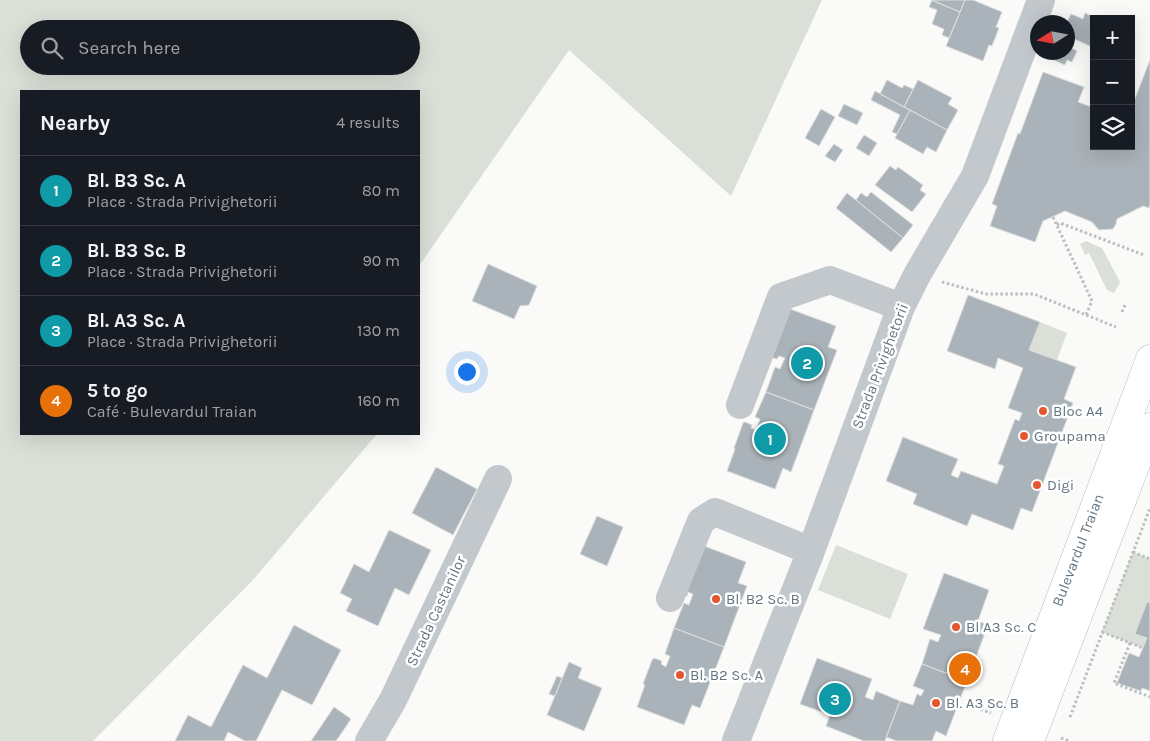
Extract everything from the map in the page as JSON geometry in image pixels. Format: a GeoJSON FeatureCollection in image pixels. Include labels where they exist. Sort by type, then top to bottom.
{"type":"FeatureCollection","features":[{"type":"Feature","properties":{"kind":"main road","name":"Bulevardul Traian"},"geometry":{"type":"LineString","coordinates":[[1007,741],[1150,359]]}},
{"type":"Feature","properties":{"kind":"main road","name":"Bulevardul Traian"},"geometry":{"type":"LineString","coordinates":[[1030,741],[1150,427]]}},
{"type":"Feature","properties":{"kind":"street","name":"Strada Privighetorii"},"geometry":{"type":"LineString","coordinates":[[736,741],[811,551],[901,307],[917,275],[975,176],[1041,0]]}},
{"type":"Feature","properties":{"kind":"street"},"geometry":{"type":"LineString","coordinates":[[740,404],[781,297],[830,280],[901,307]]}},
{"type":"Feature","properties":{"kind":"street","name":"Strada Castanilor"},"geometry":{"type":"LineString","coordinates":[[369,741],[393,700],[498,479]]}},
{"type":"Feature","properties":{"kind":"street"},"geometry":{"type":"LineString","coordinates":[[670,598],[701,521],[715,512],[811,551]]}},
{"type":"Feature","properties":{"kind":"path"},"geometry":{"type":"LineString","coordinates":[[1053,217],[1092,301],[1086,315]]}},
{"type":"Feature","properties":{"kind":"path"},"geometry":{"type":"LineString","coordinates":[[1057,225],[1060,223],[1144,255]]}},
{"type":"Feature","properties":{"kind":"path"},"geometry":{"type":"LineString","coordinates":[[917,275],[986,294],[1034,294],[1116,327]]}},
{"type":"Feature","properties":{"kind":"path"},"geometry":{"type":"LineString","coordinates":[[1122,312],[1125,305]]}},
{"type":"Feature","properties":{"kind":"path"},"geometry":{"type":"LineString","coordinates":[[1068,722],[1150,508]]}},
{"type":"Feature","properties":{"kind":"path"},"geometry":{"type":"LineString","coordinates":[[1133,552],[1150,559]]}},
{"type":"Feature","properties":{"kind":"path"},"geometry":{"type":"LineString","coordinates":[[1102,632],[1143,648]]}},
{"type":"Feature","properties":{"kind":"path"},"geometry":{"type":"LineString","coordinates":[[1130,643],[1114,684],[1150,697]]}},
{"type":"Feature","properties":{"kind":"path"},"geometry":{"type":"LineString","coordinates":[[971,706],[991,713]]}},
{"type":"Feature","properties":{"kind":"path"},"geometry":{"type":"LineString","coordinates":[[1064,730],[1061,739],[1070,741]]}},
{"type":"Feature","properties":{"kind":"shaded area"},"geometry":{"type":"Polygon","coordinates":[[[0,0],[822,0],[731,196],[569,50],[420,265],[420,90],[20,90],[20,435],[376,435],[252,581],[93,741],[0,741],[0,0]]]}},
{"type":"Feature","properties":{"kind":"shaded area"},"geometry":{"type":"Polygon","coordinates":[[[1086,241],[1102,248],[1120,282],[1114,293],[1107,290],[1089,253],[1085,255],[1080,244],[1086,241]]]}},
{"type":"Feature","properties":{"kind":"shaded area"},"geometry":{"type":"Polygon","coordinates":[[[1040,322],[1067,333],[1057,360],[1029,350],[1040,322]]]}},
{"type":"Feature","properties":{"kind":"shaded area"},"geometry":{"type":"Polygon","coordinates":[[[836,545],[908,574],[890,619],[818,590],[836,545]]]}},
{"type":"Feature","properties":{"kind":"shaded area"},"geometry":{"type":"Polygon","coordinates":[[[1133,552],[1150,559],[1150,603],[1136,634],[1147,638],[1143,648],[1102,632],[1133,552]]]}},
{"type":"Feature","properties":{"kind":"building"},"geometry":{"type":"Polygon","coordinates":[[[931,0],[965,0],[960,12],[931,0]]]}},
{"type":"Feature","properties":{"kind":"building"},"geometry":{"type":"Polygon","coordinates":[[[932,0],[960,12],[949,38],[942,35],[944,29],[932,24],[937,10],[929,7],[932,0]]]}},
{"type":"Feature","properties":{"kind":"building"},"geometry":{"type":"Polygon","coordinates":[[[965,0],[973,0],[1002,12],[996,27],[999,28],[992,46],[989,45],[983,61],[946,46],[965,0]]]}},
{"type":"Feature","properties":{"kind":"building"},"geometry":{"type":"Polygon","coordinates":[[[1085,13],[1090,15],[1090,46],[1075,39],[1075,16],[1083,19],[1085,13]]]}},
{"type":"Feature","properties":{"kind":"building"},"geometry":{"type":"Polygon","coordinates":[[[1054,60],[1067,60],[1065,65],[1054,60]]]}},
{"type":"Feature","properties":{"kind":"building"},"geometry":{"type":"Polygon","coordinates":[[[1150,60],[1149,208],[1143,206],[1117,219],[1113,229],[1099,230],[1092,222],[1065,211],[1043,221],[1035,242],[990,226],[997,206],[992,204],[1043,72],[1084,87],[1078,102],[1090,106],[1090,150],[1135,150],[1135,99],[1150,60]]]}},
{"type":"Feature","properties":{"kind":"building"},"geometry":{"type":"Polygon","coordinates":[[[887,80],[902,88],[904,85],[913,89],[904,107],[880,94],[887,80]]]}},
{"type":"Feature","properties":{"kind":"building"},"geometry":{"type":"Polygon","coordinates":[[[918,80],[952,98],[948,104],[958,110],[947,130],[904,107],[918,80]]]}},
{"type":"Feature","properties":{"kind":"building"},"geometry":{"type":"Polygon","coordinates":[[[875,91],[910,110],[897,134],[892,132],[900,115],[871,100],[875,91]]]}},
{"type":"Feature","properties":{"kind":"building"},"geometry":{"type":"Polygon","coordinates":[[[844,104],[863,113],[857,125],[838,116],[844,104]]]}},
{"type":"Feature","properties":{"kind":"building"},"geometry":{"type":"Polygon","coordinates":[[[821,109],[835,117],[819,146],[805,138],[821,109]]]}},
{"type":"Feature","properties":{"kind":"building"},"geometry":{"type":"Polygon","coordinates":[[[910,110],[947,130],[936,152],[927,147],[923,154],[895,138],[910,110]]]}},
{"type":"Feature","properties":{"kind":"building"},"geometry":{"type":"Polygon","coordinates":[[[864,135],[877,143],[869,156],[856,148],[864,135]]]}},
{"type":"Feature","properties":{"kind":"building"},"geometry":{"type":"Polygon","coordinates":[[[834,144],[843,150],[835,162],[825,156],[834,144]]]}},
{"type":"Feature","properties":{"kind":"building"},"geometry":{"type":"Polygon","coordinates":[[[890,166],[896,170],[898,167],[923,185],[920,190],[926,194],[912,212],[875,185],[890,166]]]}},
{"type":"Feature","properties":{"kind":"building"},"geometry":{"type":"Polygon","coordinates":[[[871,192],[913,225],[903,238],[856,200],[861,193],[867,197],[871,192]]]}},
{"type":"Feature","properties":{"kind":"building"},"geometry":{"type":"Polygon","coordinates":[[[847,193],[903,238],[891,252],[836,208],[847,193]]]}},
{"type":"Feature","properties":{"kind":"building"},"geometry":{"type":"Polygon","coordinates":[[[488,264],[537,286],[529,305],[520,306],[514,319],[472,301],[488,264]]]}},
{"type":"Feature","properties":{"kind":"building","name":"Bloc A4"},"geometry":{"type":"Polygon","coordinates":[[[968,295],[1040,322],[1029,350],[1076,367],[1064,399],[1073,403],[1032,512],[1021,508],[1013,530],[972,514],[967,526],[913,504],[917,494],[886,481],[903,437],[958,459],[951,475],[958,478],[961,471],[997,484],[1004,466],[998,464],[1015,419],[1019,421],[1022,413],[1008,408],[1023,368],[998,358],[995,369],[947,351],[968,295]]]}},
{"type":"Feature","properties":{"kind":"building"},"geometry":{"type":"Polygon","coordinates":[[[790,309],[836,326],[828,347],[837,350],[814,410],[766,392],[775,367],[780,369],[785,358],[779,356],[777,359],[770,357],[790,309]]]}},
{"type":"Feature","properties":{"kind":"building"},"geometry":{"type":"Polygon","coordinates":[[[766,392],[814,410],[791,472],[783,468],[775,489],[727,471],[743,423],[752,425],[751,428],[756,430],[760,419],[755,417],[766,392]]]}},
{"type":"Feature","properties":{"kind":"building"},"geometry":{"type":"Polygon","coordinates":[[[436,467],[477,489],[453,535],[412,513],[436,467]]]}},
{"type":"Feature","properties":{"kind":"building"},"geometry":{"type":"Polygon","coordinates":[[[597,516],[623,527],[607,566],[580,554],[597,516]]]}},
{"type":"Feature","properties":{"kind":"building"},"geometry":{"type":"Polygon","coordinates":[[[389,530],[431,550],[409,595],[395,588],[378,626],[346,611],[352,599],[340,593],[354,564],[369,572],[389,530]]]}},
{"type":"Feature","properties":{"kind":"building","name":"Bl. B2 Sc. B"},"geometry":{"type":"Polygon","coordinates":[[[699,544],[746,562],[738,583],[747,586],[724,647],[674,628],[684,603],[689,605],[693,594],[688,592],[687,596],[680,593],[699,544]]]}},
{"type":"Feature","properties":{"kind":"building","name":"Bl A3 Sc. C"},"geometry":{"type":"Polygon","coordinates":[[[944,573],[989,590],[978,621],[988,625],[967,681],[922,664],[930,639],[938,642],[941,635],[923,629],[944,573]]]}},
{"type":"Feature","properties":{"kind":"building"},"geometry":{"type":"Polygon","coordinates":[[[1147,602],[1150,603],[1150,691],[1142,688],[1141,691],[1117,683],[1129,653],[1139,657],[1147,638],[1135,634],[1147,602]]]}},
{"type":"Feature","properties":{"kind":"building"},"geometry":{"type":"Polygon","coordinates":[[[294,625],[341,650],[312,705],[282,690],[256,741],[245,741],[228,732],[224,741],[175,741],[188,715],[211,727],[243,665],[267,678],[294,625]]]}},
{"type":"Feature","properties":{"kind":"building","name":"Bl. B2 Sc. A"},"geometry":{"type":"Polygon","coordinates":[[[674,628],[724,647],[700,708],[692,705],[684,725],[637,707],[652,660],[654,658],[662,661],[661,664],[666,667],[670,656],[665,654],[674,628]]]}},
{"type":"Feature","properties":{"kind":"building"},"geometry":{"type":"Polygon","coordinates":[[[817,658],[872,679],[865,697],[873,700],[876,691],[900,701],[885,741],[864,741],[826,726],[830,715],[800,704],[817,658]]]}},
{"type":"Feature","properties":{"kind":"building"},"geometry":{"type":"Polygon","coordinates":[[[569,662],[582,668],[578,678],[602,688],[584,731],[547,715],[569,662]]]}},
{"type":"Feature","properties":{"kind":"building","name":"Bl. A3 Sc. B"},"geometry":{"type":"Polygon","coordinates":[[[922,664],[967,681],[946,736],[936,731],[932,741],[897,741],[886,737],[900,701],[913,705],[917,694],[921,696],[924,690],[913,686],[922,664]]]}},
{"type":"Feature","properties":{"kind":"building"},"geometry":{"type":"Polygon","coordinates":[[[557,676],[562,678],[555,696],[549,694],[557,676]]]}},
{"type":"Feature","properties":{"kind":"building"},"geometry":{"type":"Polygon","coordinates":[[[334,707],[351,719],[336,741],[311,741],[334,707]]]}},
{"type":"Feature","properties":{"kind":"place","name":"Bl. B3 Sc. B"},"geometry":{"type":"Point","coordinates":[807,363]}},
{"type":"Feature","properties":{"kind":"place","name":"Bloc A4"},"geometry":{"type":"Point","coordinates":[1043,411]}},
{"type":"Feature","properties":{"kind":"place","name":"Groupama"},"geometry":{"type":"Point","coordinates":[1024,436]}},
{"type":"Feature","properties":{"kind":"place","name":"Bl. B3 Sc. A"},"geometry":{"type":"Point","coordinates":[770,439]}},
{"type":"Feature","properties":{"kind":"place","name":"Digi"},"geometry":{"type":"Point","coordinates":[1037,485]}},
{"type":"Feature","properties":{"kind":"place","name":"Bl. B2 Sc. B"},"geometry":{"type":"Point","coordinates":[716,599]}},
{"type":"Feature","properties":{"kind":"place","name":"Bl A3 Sc. C"},"geometry":{"type":"Point","coordinates":[956,627]}},
{"type":"Feature","properties":{"kind":"place","name":"5 to go"},"geometry":{"type":"Point","coordinates":[965,669]}},
{"type":"Feature","properties":{"kind":"place","name":"Bl. B2 Sc. A"},"geometry":{"type":"Point","coordinates":[680,675]}},
{"type":"Feature","properties":{"kind":"place","name":"Bl. A3 Sc. A"},"geometry":{"type":"Point","coordinates":[835,699]}},
{"type":"Feature","properties":{"kind":"place","name":"Bl. A3 Sc. B"},"geometry":{"type":"Point","coordinates":[936,703]}}]}
